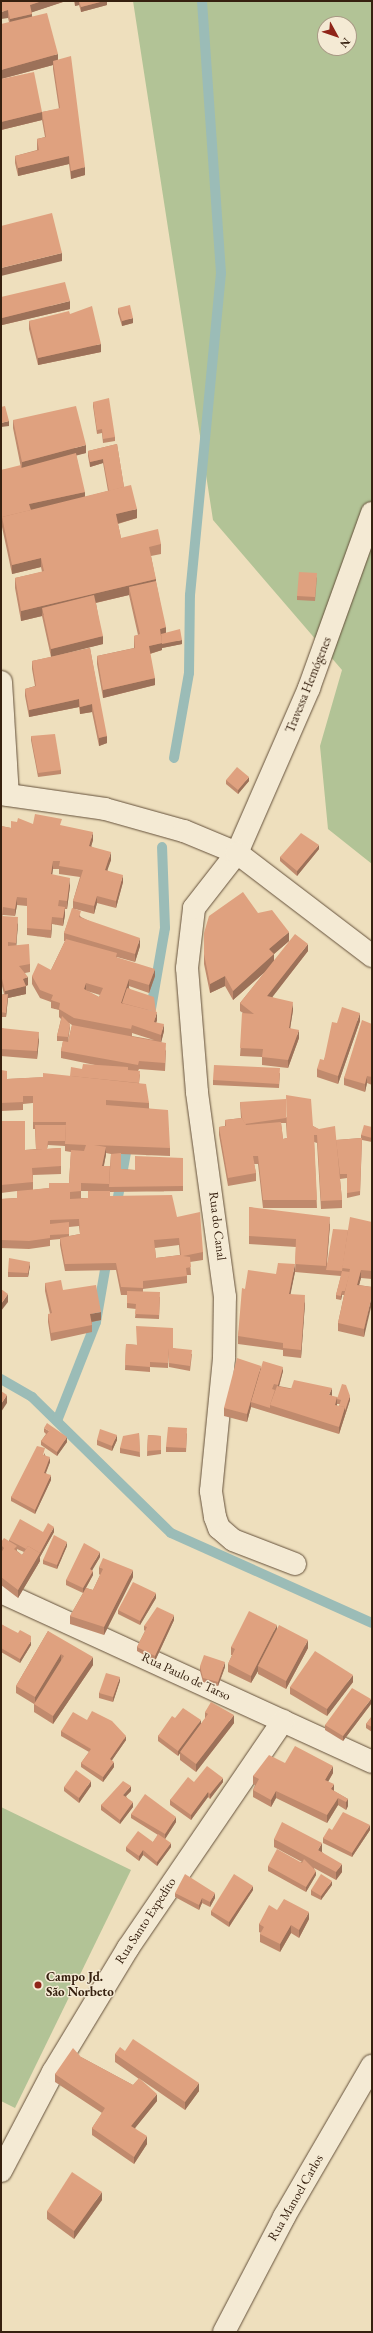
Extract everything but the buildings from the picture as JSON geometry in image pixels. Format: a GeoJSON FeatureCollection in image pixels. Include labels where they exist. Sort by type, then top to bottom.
{"type":"FeatureCollection","features":[{"type":"Feature","properties":{"kind":"street","name":"Travessa Hemógenes"},"geometry":{"type":"LineString","coordinates":[[237,853],[309,688],[372,513]]}},
{"type":"Feature","properties":{"kind":"street"},"geometry":{"type":"LineString","coordinates":[[1,682],[5,794],[105,809],[184,831],[237,853],[372,956]]}},
{"type":"Feature","properties":{"kind":"street","name":"Rua do Canal"},"geometry":{"type":"LineString","coordinates":[[237,853],[194,908],[187,968],[197,1092],[225,1297],[224,1358],[211,1491],[215,1517],[226,1535],[295,1564]]}},
{"type":"Feature","properties":{"kind":"street","name":"Rua Paulo de Tarso"},"geometry":{"type":"LineString","coordinates":[[1,1592],[372,1762]]}},
{"type":"Feature","properties":{"kind":"street","name":"Rua Santo Expedito"},"geometry":{"type":"LineString","coordinates":[[1,2171],[53,2072],[128,1948],[283,1721]]}},
{"type":"Feature","properties":{"kind":"street","name":"Rua Manoel Carlos"},"geometry":{"type":"LineString","coordinates":[[224,2332],[284,2217],[372,2066]]}},
{"type":"Feature","properties":{"kind":"green space"},"geometry":{"type":"Polygon","coordinates":[[[133,1],[372,1],[372,864],[328,829],[320,746],[342,670],[213,520],[133,1]]]}},
{"type":"Feature","properties":{"kind":"green space","name":"Campo Jd. São Norbeto"},"geometry":{"type":"Polygon","coordinates":[[[1,1807],[131,1870],[15,2108],[1,2101],[1,1807]]]}},
{"type":"Feature","properties":{"kind":"waterway"},"geometry":{"type":"LineString","coordinates":[[174,758],[189,673],[190,595],[221,273],[202,1]]}},
{"type":"Feature","properties":{"kind":"waterway"},"geometry":{"type":"LineString","coordinates":[[151,1009],[165,928],[162,847]]}},
{"type":"Feature","properties":{"kind":"waterway"},"geometry":{"type":"LineString","coordinates":[[116,1208],[128,1141]]}},
{"type":"Feature","properties":{"kind":"waterway"},"geometry":{"type":"LineString","coordinates":[[57,1421],[96,1322],[107,1258]]}},
{"type":"Feature","properties":{"kind":"waterway"},"geometry":{"type":"LineString","coordinates":[[1,1379],[32,1397],[171,1533],[372,1623]]}},
{"type":"Feature","properties":{"kind":"place","name":"Campo Jd. São Norbeto"},"geometry":{"type":"Point","coordinates":[38,1985]}}]}
